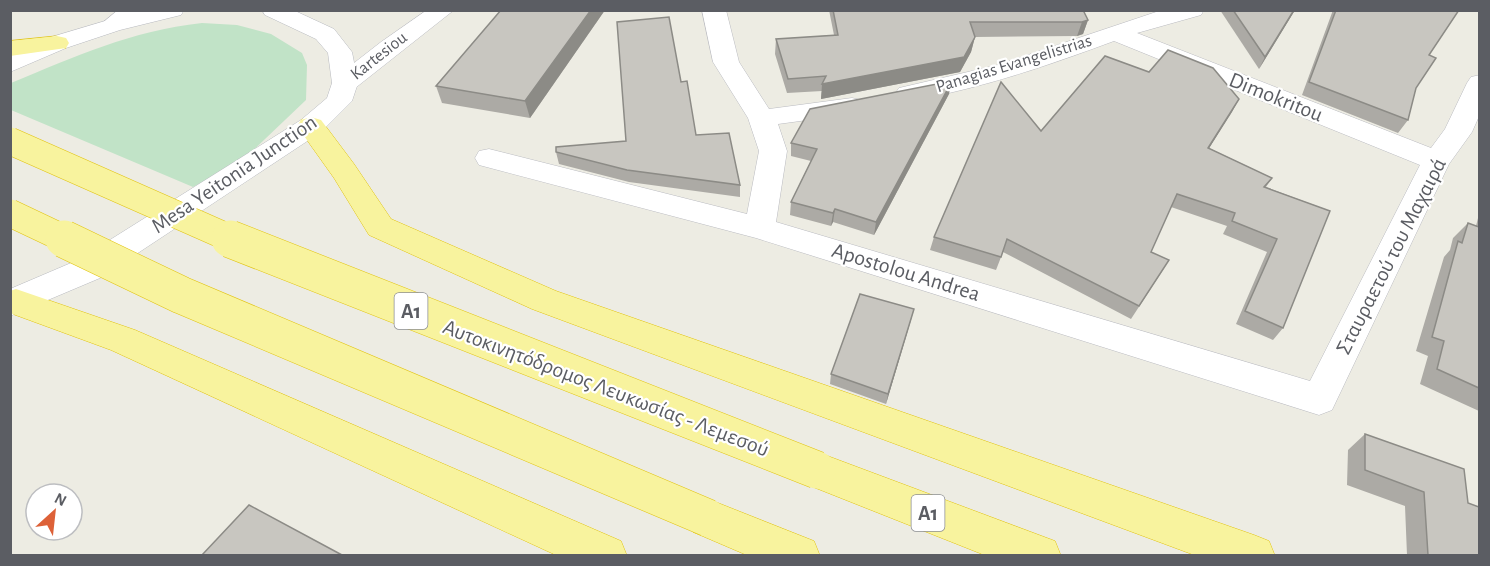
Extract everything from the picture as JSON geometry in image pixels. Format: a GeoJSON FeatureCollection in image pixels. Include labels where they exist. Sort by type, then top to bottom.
{"type":"FeatureCollection","features":[{"type":"Feature","properties":{"kind":"highway"},"geometry":{"type":"LineString","coordinates":[[10,49],[57,43]]}},
{"type":"Feature","properties":{"kind":"highway"},"geometry":{"type":"LineString","coordinates":[[311,126],[344,171],[380,227],[544,300],[1254,555]]}},
{"type":"Feature","properties":{"kind":"highway","name":"Αυτοκινητόδρομος Λευκωσίας - Λεμεσού"},"geometry":{"type":"LineString","coordinates":[[10,141],[246,246],[1040,555]]}},
{"type":"Feature","properties":{"kind":"highway"},"geometry":{"type":"LineString","coordinates":[[10,213],[181,295],[800,555]]}},
{"type":"Feature","properties":{"kind":"highway"},"geometry":{"type":"LineString","coordinates":[[13,302],[123,340],[606,555]]}},
{"type":"Feature","properties":{"kind":"street"},"geometry":{"type":"LineString","coordinates":[[112,25],[135,10]]}},
{"type":"Feature","properties":{"kind":"street"},"geometry":{"type":"LineString","coordinates":[[10,65],[57,43],[112,25],[173,10]]}},
{"type":"Feature","properties":{"kind":"street","name":"Kartesiou"},"geometry":{"type":"LineString","coordinates":[[345,82],[443,10]]}},
{"type":"Feature","properties":{"kind":"street"},"geometry":{"type":"LineString","coordinates":[[714,10],[726,62],[762,118],[773,151],[760,228]]}},
{"type":"Feature","properties":{"kind":"street","name":"Panagias Evangelistrias"},"geometry":{"type":"LineString","coordinates":[[762,118],[876,101],[978,78],[1036,62],[1162,17],[1193,10]]}},
{"type":"Feature","properties":{"kind":"street"},"geometry":{"type":"LineString","coordinates":[[283,11],[325,34],[340,52],[345,82]]}},
{"type":"Feature","properties":{"kind":"street","name":"Dimokritou"},"geometry":{"type":"LineString","coordinates":[[1115,33],[1436,160]]}},
{"type":"Feature","properties":{"kind":"street","name":"Mesa Yeitonia Junction"},"geometry":{"type":"LineString","coordinates":[[13,302],[89,269],[311,126],[339,101],[345,82]]}},
{"type":"Feature","properties":{"kind":"street","name":"Σταυραετού του Μαχαιρά"},"geometry":{"type":"LineString","coordinates":[[1319,399],[1436,160],[1469,136],[1479,83]]}},
{"type":"Feature","properties":{"kind":"street","name":"Apostolou Andrea"},"geometry":{"type":"LineString","coordinates":[[489,158],[760,228],[1319,399]]}},
{"type":"Feature","properties":{"kind":"green space"},"geometry":{"type":"Polygon","coordinates":[[[202,23],[237,25],[271,34],[302,53],[307,65],[306,100],[242,161],[193,187],[11,110],[11,83],[127,38],[202,23]]]}},
{"type":"Feature","properties":{"kind":"building"},"geometry":{"type":"Polygon","coordinates":[[[501,10],[591,10],[525,101],[436,86],[501,10]]]}},
{"type":"Feature","properties":{"kind":"building"},"geometry":{"type":"Polygon","coordinates":[[[833,10],[1083,10],[1088,20],[1082,22],[970,22],[975,37],[964,57],[822,84],[826,76],[788,79],[776,39],[838,35],[833,10]]]}},
{"type":"Feature","properties":{"kind":"building"},"geometry":{"type":"Polygon","coordinates":[[[1233,10],[1294,10],[1265,57],[1233,10]]]}},
{"type":"Feature","properties":{"kind":"building"},"geometry":{"type":"Polygon","coordinates":[[[1336,10],[1459,10],[1429,55],[1436,58],[1416,88],[1408,120],[1309,82],[1336,10]]]}},
{"type":"Feature","properties":{"kind":"building"},"geometry":{"type":"Polygon","coordinates":[[[669,17],[681,82],[687,81],[696,135],[729,133],[740,185],[627,170],[556,152],[556,147],[626,141],[617,22],[669,17]]]}},
{"type":"Feature","properties":{"kind":"building"},"geometry":{"type":"Polygon","coordinates":[[[1168,50],[1213,68],[1239,99],[1208,148],[1272,178],[1264,187],[1330,211],[1283,328],[1245,311],[1277,239],[1232,221],[1235,213],[1177,194],[1151,252],[1169,260],[1139,306],[1007,239],[1001,257],[934,237],[1001,82],[1041,131],[1105,56],[1149,72],[1168,50]]]}},
{"type":"Feature","properties":{"kind":"building"},"geometry":{"type":"Polygon","coordinates":[[[952,81],[876,222],[835,209],[833,213],[791,202],[817,149],[791,143],[810,109],[952,81]]]}},
{"type":"Feature","properties":{"kind":"building"},"geometry":{"type":"Polygon","coordinates":[[[1468,223],[1479,227],[1479,388],[1437,369],[1444,341],[1432,337],[1458,241],[1462,243],[1468,223]]]}},
{"type":"Feature","properties":{"kind":"building"},"geometry":{"type":"Polygon","coordinates":[[[860,294],[914,309],[888,394],[831,374],[860,294]]]}},
{"type":"Feature","properties":{"kind":"building"},"geometry":{"type":"Polygon","coordinates":[[[1365,434],[1464,469],[1468,503],[1479,507],[1479,555],[1428,555],[1424,492],[1365,470],[1365,434]]]}},
{"type":"Feature","properties":{"kind":"building"},"geometry":{"type":"Polygon","coordinates":[[[249,505],[342,555],[202,555],[249,505]]]}}]}
